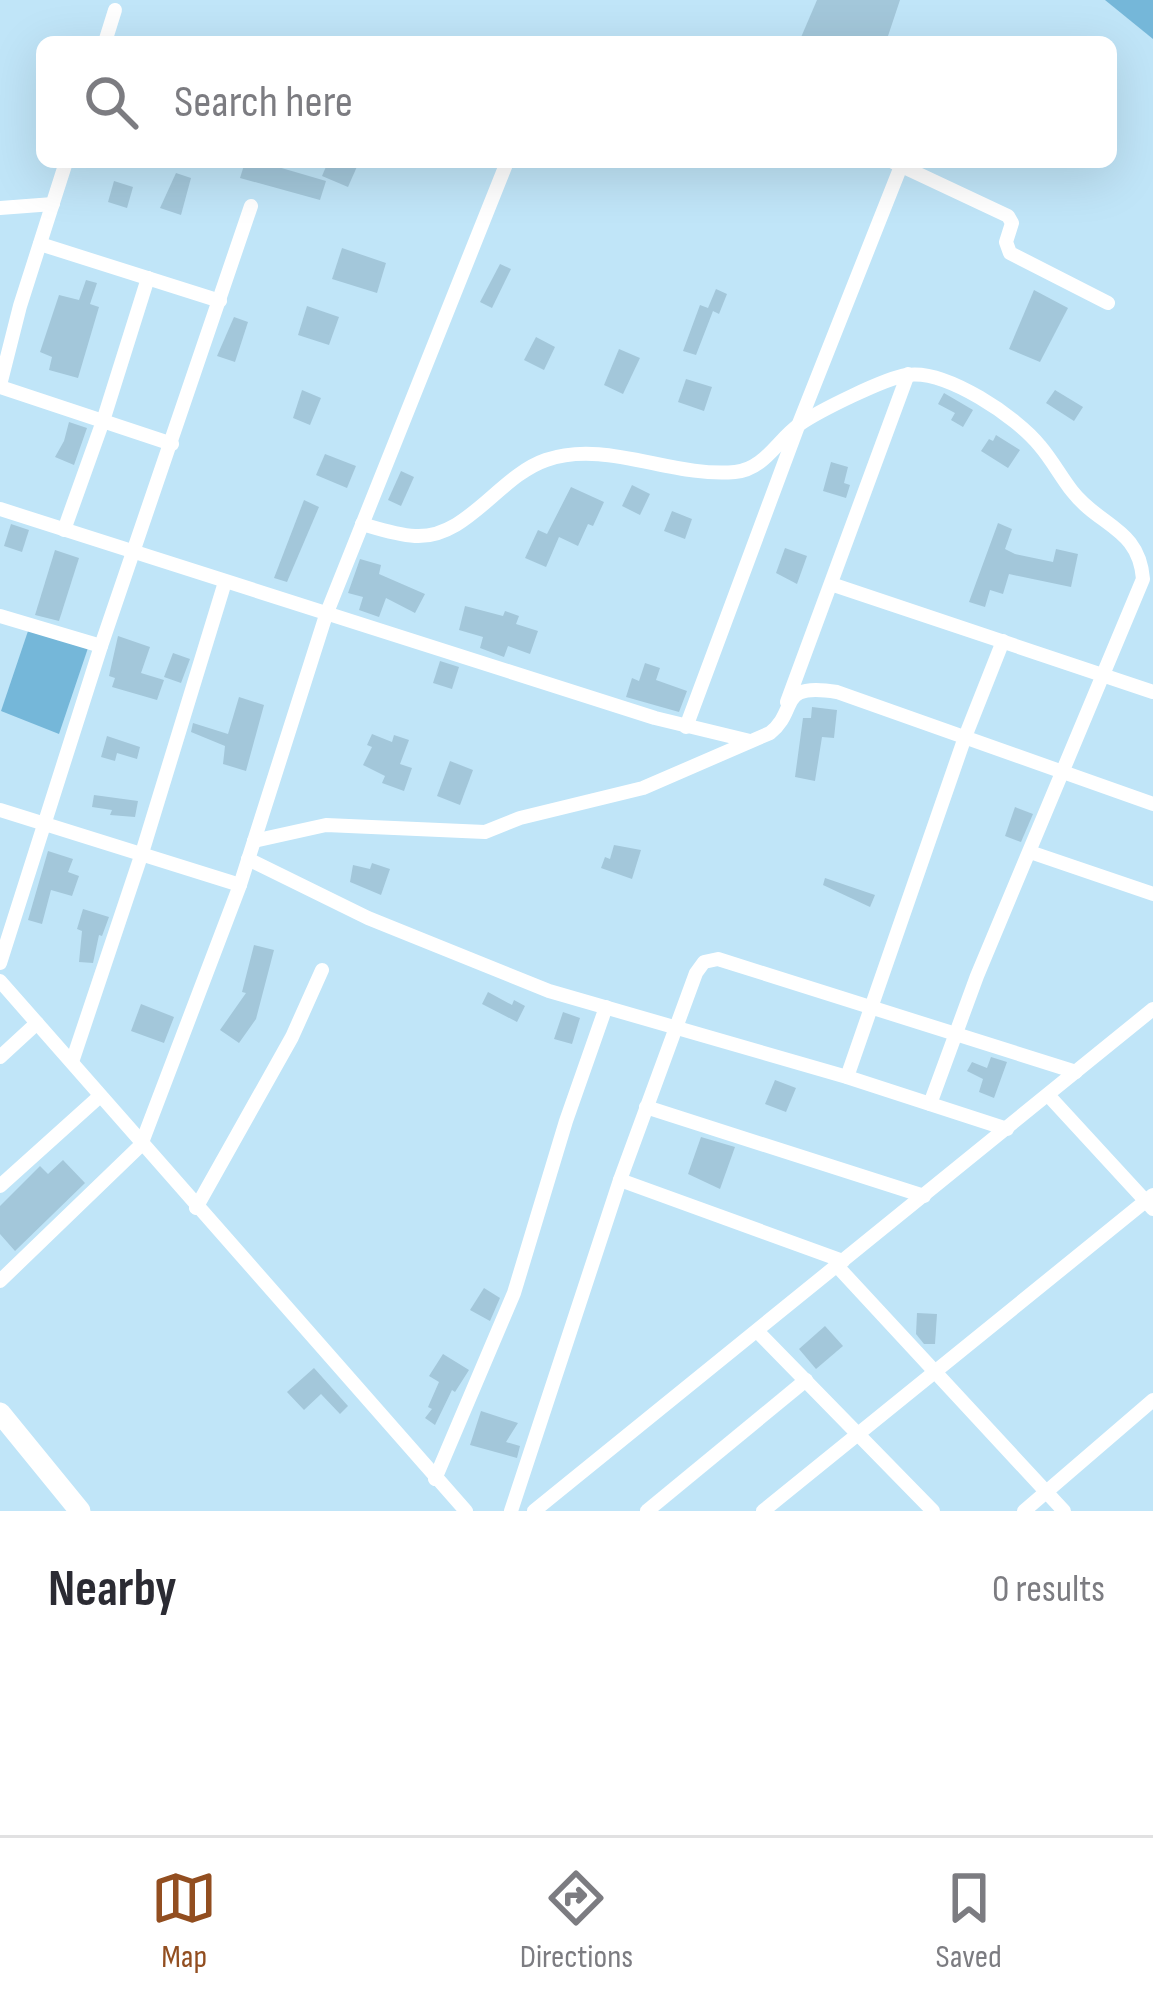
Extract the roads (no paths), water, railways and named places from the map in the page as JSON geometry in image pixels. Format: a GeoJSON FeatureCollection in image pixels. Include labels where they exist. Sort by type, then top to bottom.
{"type":"FeatureCollection","features":[{"type":"Feature","properties":{"kind":"highway"},"geometry":{"type":"LineString","coordinates":[[0,1413],[76,1510]]}},
{"type":"Feature","properties":{"kind":"street"},"geometry":{"type":"LineString","coordinates":[[107,36],[115,10]]}},
{"type":"Feature","properties":{"kind":"street"},"geometry":{"type":"LineString","coordinates":[[64,168],[0,386],[172,444]]}},
{"type":"Feature","properties":{"kind":"street"},"geometry":{"type":"LineString","coordinates":[[0,1281],[141,1145],[240,884],[326,615],[505,168]]}},
{"type":"Feature","properties":{"kind":"street"},"geometry":{"type":"LineString","coordinates":[[686,727],[895,168]]}},
{"type":"Feature","properties":{"kind":"street"},"geometry":{"type":"LineString","coordinates":[[906,168],[1008,215],[1010,253],[1108,303]]}},
{"type":"Feature","properties":{"kind":"street"},"geometry":{"type":"LineString","coordinates":[[0,208],[53,204]]}},
{"type":"Feature","properties":{"kind":"street"},"geometry":{"type":"LineString","coordinates":[[0,963],[101,646],[251,206]]}},
{"type":"Feature","properties":{"kind":"street"},"geometry":{"type":"LineString","coordinates":[[40,244],[220,301]]}},
{"type":"Feature","properties":{"kind":"street"},"geometry":{"type":"LineString","coordinates":[[64,530],[148,278]]}},
{"type":"Feature","properties":{"kind":"street"},"geometry":{"type":"LineString","coordinates":[[0,323],[20,307]]}},
{"type":"Feature","properties":{"kind":"street"},"geometry":{"type":"LineString","coordinates":[[362,524],[417,537],[446,531],[524,470],[575,453],[691,473],[741,471],[763,461],[798,425],[908,374],[950,382],[1018,424],[1039,443],[1087,508],[1124,533],[1135,547],[1143,579],[930,1104]]}},
{"type":"Feature","properties":{"kind":"street"},"geometry":{"type":"LineString","coordinates":[[254,841],[326,825],[485,832],[520,818],[643,788],[778,727],[908,374]]}},
{"type":"Feature","properties":{"kind":"street"},"geometry":{"type":"LineString","coordinates":[[0,509],[686,727],[750,741]]}},
{"type":"Feature","properties":{"kind":"street"},"geometry":{"type":"LineString","coordinates":[[72,1062],[225,582]]}},
{"type":"Feature","properties":{"kind":"street"},"geometry":{"type":"LineString","coordinates":[[831,584],[1153,692]]}},
{"type":"Feature","properties":{"kind":"street"},"geometry":{"type":"LineString","coordinates":[[0,616],[101,646]]}},
{"type":"Feature","properties":{"kind":"street"},"geometry":{"type":"LineString","coordinates":[[848,1077],[965,737],[1003,641]]}},
{"type":"Feature","properties":{"kind":"street"},"geometry":{"type":"LineString","coordinates":[[786,705],[805,691],[837,692],[1153,804]]}},
{"type":"Feature","properties":{"kind":"street"},"geometry":{"type":"LineString","coordinates":[[0,810],[240,884]]}},
{"type":"Feature","properties":{"kind":"street"},"geometry":{"type":"LineString","coordinates":[[1030,852],[1153,894]]}},
{"type":"Feature","properties":{"kind":"street"},"geometry":{"type":"LineString","coordinates":[[248,859],[368,918],[549,991],[848,1077],[1007,1129]]}},
{"type":"Feature","properties":{"kind":"street"},"geometry":{"type":"LineString","coordinates":[[512,1511],[620,1180],[699,966],[711,959],[1076,1072]]}},
{"type":"Feature","properties":{"kind":"street"},"geometry":{"type":"LineString","coordinates":[[196,1208],[292,1037],[322,970]]}},
{"type":"Feature","properties":{"kind":"street"},"geometry":{"type":"LineString","coordinates":[[0,981],[466,1511]]}},
{"type":"Feature","properties":{"kind":"street"},"geometry":{"type":"LineString","coordinates":[[435,1479],[508,1309],[606,1007]]}},
{"type":"Feature","properties":{"kind":"street"},"geometry":{"type":"LineString","coordinates":[[534,1511],[1153,1010]]}},
{"type":"Feature","properties":{"kind":"street"},"geometry":{"type":"LineString","coordinates":[[0,1057],[38,1023]]}},
{"type":"Feature","properties":{"kind":"street"},"geometry":{"type":"LineString","coordinates":[[763,1511],[1151,1202],[1048,1095]]}},
{"type":"Feature","properties":{"kind":"street"},"geometry":{"type":"LineString","coordinates":[[0,1186],[100,1096]]}},
{"type":"Feature","properties":{"kind":"street"},"geometry":{"type":"LineString","coordinates":[[646,1107],[924,1196]]}},
{"type":"Feature","properties":{"kind":"street"},"geometry":{"type":"LineString","coordinates":[[620,1180],[840,1264],[1064,1511]]}},
{"type":"Feature","properties":{"kind":"street"},"geometry":{"type":"LineString","coordinates":[[757,1331],[933,1511]]}},
{"type":"Feature","properties":{"kind":"street"},"geometry":{"type":"LineString","coordinates":[[647,1511],[806,1380]]}},
{"type":"Feature","properties":{"kind":"street"},"geometry":{"type":"LineString","coordinates":[[1024,1511],[1153,1400]]}}]}
